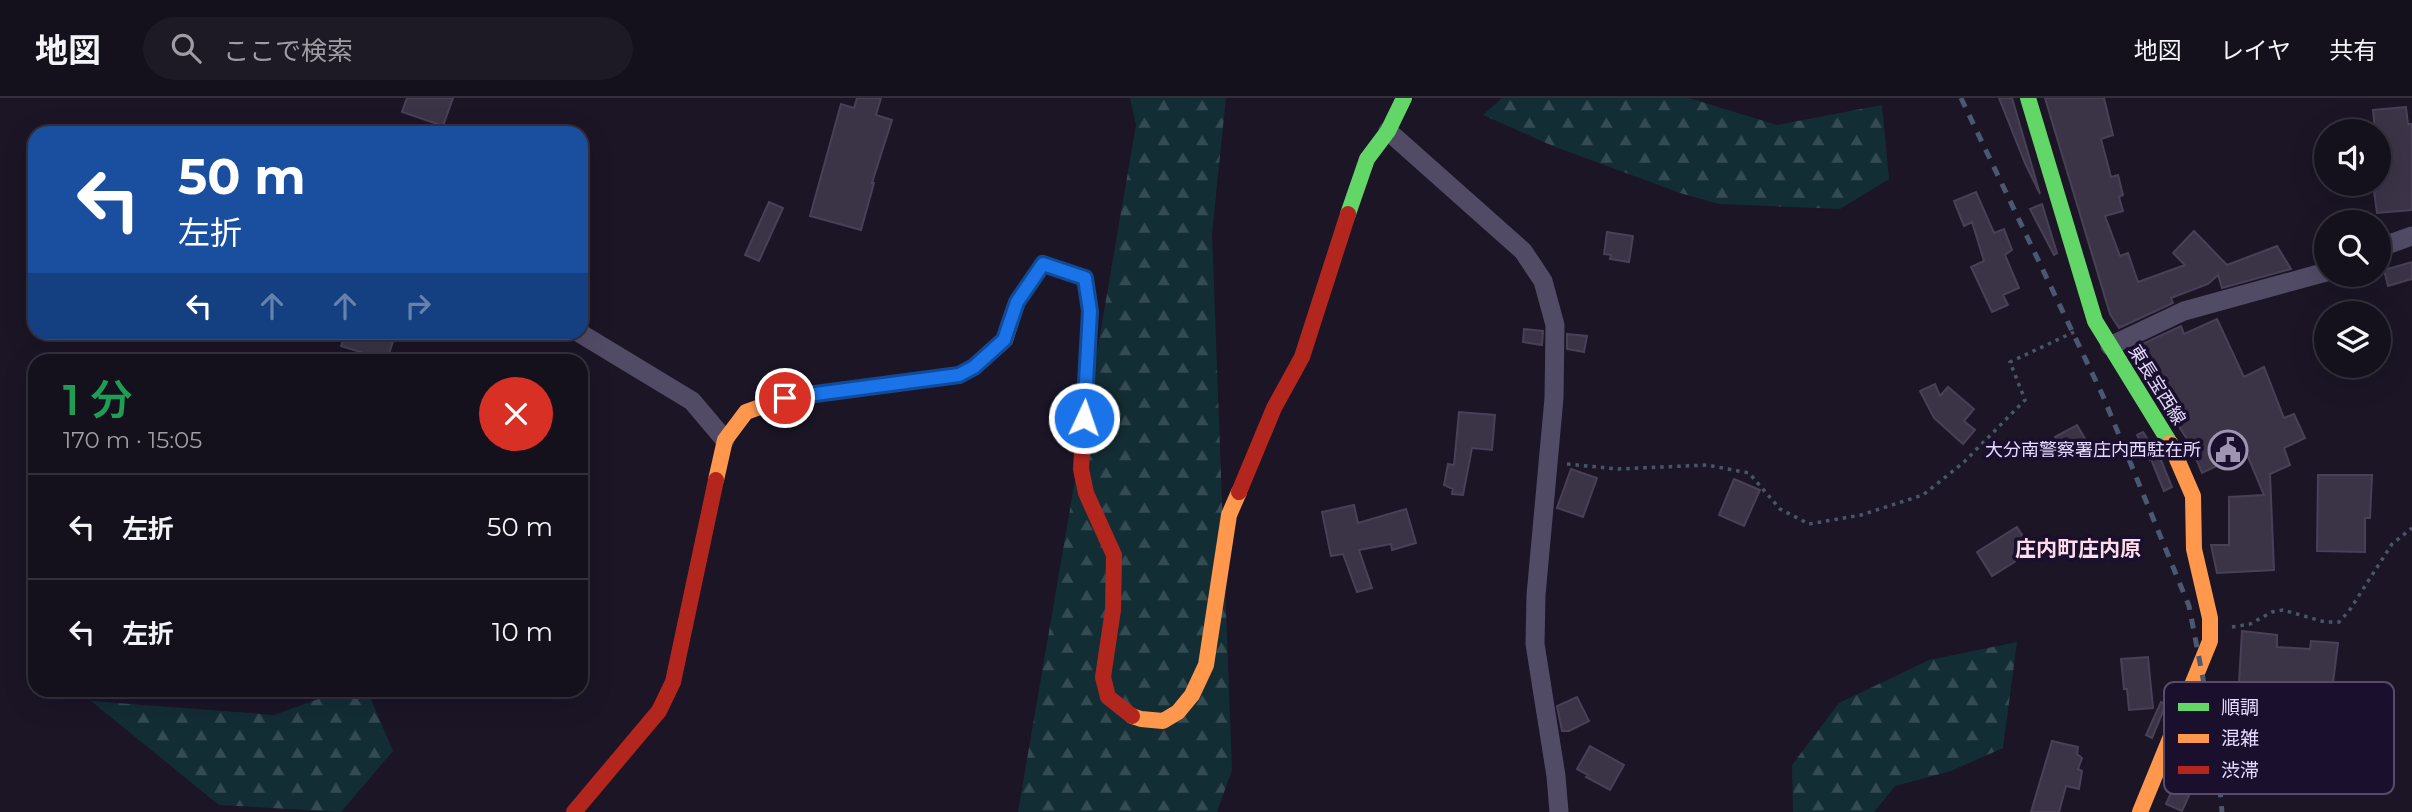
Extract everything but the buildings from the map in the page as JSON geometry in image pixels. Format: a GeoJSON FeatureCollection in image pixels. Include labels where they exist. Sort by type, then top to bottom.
{"type":"FeatureCollection","features":[{"type":"Feature","properties":{"kind":"street"},"geometry":{"type":"LineString","coordinates":[[574,812],[659,711],[673,682],[725,440],[746,412],[785,398],[959,375],[974,367],[1004,340],[1017,302],[1043,264],[1085,278],[1090,311],[1082,469],[1086,494],[1114,555],[1115,580],[1104,677],[1108,697],[1128,715],[1141,719],[1163,721],[1178,712],[1192,695],[1206,665],[1229,514],[1273,408],[1302,357],[1367,159],[1388,131],[1405,98]]}},
{"type":"Feature","properties":{"kind":"street","name":"東長宝西線"},"geometry":{"type":"LineString","coordinates":[[2028,98],[2095,321],[2184,470],[2194,503],[2194,549],[2212,631]]}},
{"type":"Feature","properties":{"kind":"street"},"geometry":{"type":"LineString","coordinates":[[1388,131],[1523,251],[1543,281],[1555,325],[1554,398],[1535,643],[1559,812]]}},
{"type":"Feature","properties":{"kind":"street"},"geometry":{"type":"LineString","coordinates":[[2391,243],[2412,236]]}},
{"type":"Feature","properties":{"kind":"street"},"geometry":{"type":"LineString","coordinates":[[2110,346],[2184,311],[2314,276]]}},
{"type":"Feature","properties":{"kind":"street"},"geometry":{"type":"LineString","coordinates":[[588,338],[692,401],[725,440]]}},
{"type":"Feature","properties":{"kind":"street"},"geometry":{"type":"LineString","coordinates":[[2193,682],[2212,631]]}},
{"type":"Feature","properties":{"kind":"street"},"geometry":{"type":"LineString","coordinates":[[2140,812],[2164,753]]}},
{"type":"Feature","properties":{"kind":"path"},"geometry":{"type":"LineString","coordinates":[[1548,462],[1619,469],[1707,465],[1749,473],[1780,509],[1809,524],[1861,516],[1923,495],[1963,463],[2025,400],[2010,362],[2095,321]]}},
{"type":"Feature","properties":{"kind":"path"},"geometry":{"type":"LineString","coordinates":[[2212,631],[2250,624],[2272,612],[2283,610],[2325,622],[2339,622],[2392,544],[2412,528]]}},
{"type":"Feature","properties":{"kind":"green space"},"geometry":{"type":"Polygon","coordinates":[[[1130,98],[1226,98],[1212,233],[1232,770],[1217,812],[1018,812],[1136,125],[1130,98]]]}},
{"type":"Feature","properties":{"kind":"green space"},"geometry":{"type":"Polygon","coordinates":[[[1502,98],[1689,98],[1777,125],[1882,105],[1889,179],[1840,209],[1719,204],[1680,193],[1553,146],[1483,115],[1502,98]]]}},
{"type":"Feature","properties":{"kind":"green space"},"geometry":{"type":"Polygon","coordinates":[[[2017,642],[2003,748],[1951,771],[1895,786],[1874,812],[1793,812],[1792,765],[1839,703],[1929,660],[2017,642]]]}},
{"type":"Feature","properties":{"kind":"green space"},"geometry":{"type":"Polygon","coordinates":[[[324,697],[370,697],[393,751],[341,812],[219,805],[91,701],[274,715],[324,697]]]}},
{"type":"Feature","properties":{"kind":"railway"},"geometry":{"type":"LineString","coordinates":[[1961,98],[2103,396],[2189,606],[2204,682]]}},
{"type":"Feature","properties":{"kind":"railway"},"geometry":{"type":"LineString","coordinates":[[2220,794],[2222,812]]}},
{"type":"Feature","properties":{"kind":"traffic: fast"},"geometry":{"type":"LineString","coordinates":[[1348,214],[1367,159],[1388,131],[1404,98]]}},
{"type":"Feature","properties":{"kind":"traffic: fast"},"geometry":{"type":"LineString","coordinates":[[2028,98],[2095,321],[2170,443]]}},
{"type":"Feature","properties":{"kind":"traffic: slow"},"geometry":{"type":"LineString","coordinates":[[716,480],[725,440],[746,412],[785,398],[959,375],[974,367],[1005,340],[1017,302],[1028,286]]}},
{"type":"Feature","properties":{"kind":"traffic: slow"},"geometry":{"type":"LineString","coordinates":[[2170,443],[2193,496],[2194,549],[2210,618],[2210,641],[2193,682]]}},
{"type":"Feature","properties":{"kind":"traffic: slow"},"geometry":{"type":"LineString","coordinates":[[1132,716],[1163,721],[1178,712],[1192,695],[1206,665],[1229,515],[1239,492]]}},
{"type":"Feature","properties":{"kind":"traffic: slow"},"geometry":{"type":"LineString","coordinates":[[2140,812],[2164,753]]}},
{"type":"Feature","properties":{"kind":"traffic: jam"},"geometry":{"type":"LineString","coordinates":[[1239,492],[1274,408],[1302,357],[1348,214]]}},
{"type":"Feature","properties":{"kind":"traffic: jam"},"geometry":{"type":"LineString","coordinates":[[1028,286],[1043,264],[1085,278],[1090,311],[1081,469],[1086,493],[1114,555],[1113,610],[1103,677],[1108,697],[1132,716]]}},
{"type":"Feature","properties":{"kind":"traffic: jam"},"geometry":{"type":"LineString","coordinates":[[574,812],[659,711],[673,682],[716,480]]}},
{"type":"Feature","properties":{"kind":"place","name":"大分南警察署庄内西駐在所"},"geometry":{"type":"Point","coordinates":[2228,450]}},
{"type":"Feature","properties":{"kind":"district","name":"庄内町庄内原"},"geometry":{"type":"Point","coordinates":[2078,549]}},
{"type":"Feature","properties":{"kind":"route"},"geometry":{"type":"LineString","coordinates":[[785,398],[959,375],[974,367],[1004,340],[1017,302],[1043,264],[1085,278],[1090,311],[1084,418]]}}]}
